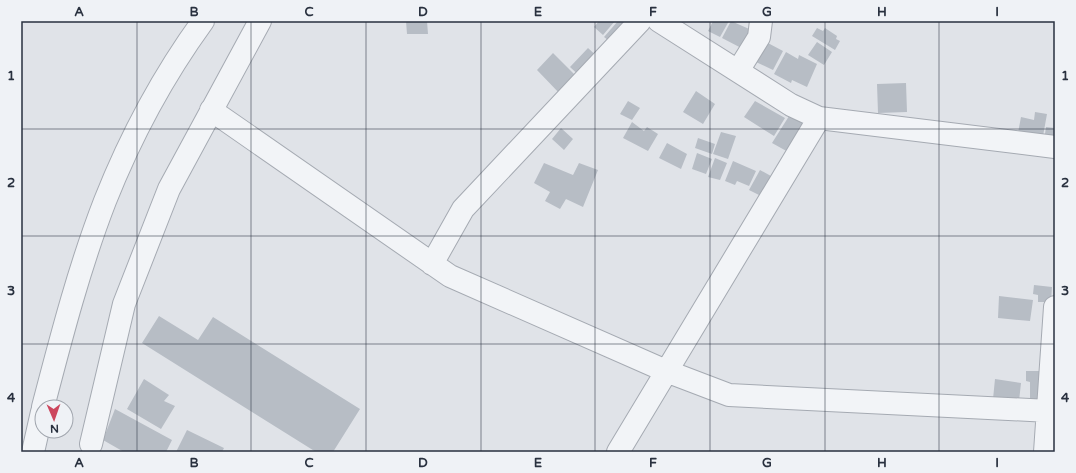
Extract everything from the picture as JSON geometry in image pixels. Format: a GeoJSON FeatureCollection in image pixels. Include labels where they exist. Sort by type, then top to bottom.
{"type":"FeatureCollection","features":[{"type":"Feature","properties":{"kind":"street"},"geometry":{"type":"LineString","coordinates":[[45,399],[80,272],[105,201],[136,132],[157,92],[187,43],[203,21]]}},
{"type":"Feature","properties":{"kind":"street"},"geometry":{"type":"LineString","coordinates":[[96,449],[124,304],[170,189],[260,21]]}},
{"type":"Feature","properties":{"kind":"street"},"geometry":{"type":"LineString","coordinates":[[432,264],[463,209],[640,21]]}},
{"type":"Feature","properties":{"kind":"street"},"geometry":{"type":"LineString","coordinates":[[659,21],[791,105],[819,118],[1055,148]]}},
{"type":"Feature","properties":{"kind":"street"},"geometry":{"type":"LineString","coordinates":[[738,71],[758,37],[761,21]]}},
{"type":"Feature","properties":{"kind":"street"},"geometry":{"type":"LineString","coordinates":[[211,110],[450,276],[666,372],[729,395],[1051,404]]}},
{"type":"Feature","properties":{"kind":"street"},"geometry":{"type":"LineString","coordinates":[[618,452],[819,118]]}},
{"type":"Feature","properties":{"kind":"street"},"geometry":{"type":"LineString","coordinates":[[1045,452],[1051,404],[1055,307]]}},
{"type":"Feature","properties":{"kind":"street"},"geometry":{"type":"LineString","coordinates":[[49,399],[50,382]]}},
{"type":"Feature","properties":{"kind":"street"},"geometry":{"type":"LineString","coordinates":[[33,452],[36,439]]}},
{"type":"Feature","properties":{"kind":"street"},"geometry":{"type":"LineString","coordinates":[[46,439],[46,452]]}},
{"type":"Feature","properties":{"kind":"building"},"geometry":{"type":"Polygon","coordinates":[[[406,21],[427,21],[428,34],[407,34],[406,21]]]}},
{"type":"Feature","properties":{"kind":"building"},"geometry":{"type":"Polygon","coordinates":[[[599,21],[615,21],[603,35],[594,27],[599,21]]]}},
{"type":"Feature","properties":{"kind":"building"},"geometry":{"type":"Polygon","coordinates":[[[618,21],[632,21],[613,44],[604,37],[618,21]]]}},
{"type":"Feature","properties":{"kind":"building"},"geometry":{"type":"Polygon","coordinates":[[[713,21],[729,21],[720,37],[708,31],[713,21]]]}},
{"type":"Feature","properties":{"kind":"building"},"geometry":{"type":"Polygon","coordinates":[[[731,21],[756,32],[747,51],[722,38],[731,21]]]}},
{"type":"Feature","properties":{"kind":"building"},"geometry":{"type":"Polygon","coordinates":[[[817,28],[823,31],[825,28],[837,36],[836,39],[840,41],[835,50],[812,36],[817,28]]]}},
{"type":"Feature","properties":{"kind":"building"},"geometry":{"type":"Polygon","coordinates":[[[766,42],[783,51],[773,70],[756,62],[766,42]]]}},
{"type":"Feature","properties":{"kind":"building"},"geometry":{"type":"Polygon","coordinates":[[[817,42],[832,52],[824,65],[808,55],[817,42]]]}},
{"type":"Feature","properties":{"kind":"building"},"geometry":{"type":"Polygon","coordinates":[[[588,48],[601,60],[583,79],[570,67],[588,48]]]}},
{"type":"Feature","properties":{"kind":"building"},"geometry":{"type":"Polygon","coordinates":[[[786,52],[798,59],[799,55],[817,64],[807,87],[792,80],[791,83],[774,74],[786,52]]]}},
{"type":"Feature","properties":{"kind":"building"},"geometry":{"type":"Polygon","coordinates":[[[553,53],[578,78],[561,95],[537,70],[553,53]]]}},
{"type":"Feature","properties":{"kind":"building"},"geometry":{"type":"Polygon","coordinates":[[[906,83],[907,112],[878,113],[877,84],[906,83]]]}},
{"type":"Feature","properties":{"kind":"building"},"geometry":{"type":"Polygon","coordinates":[[[696,91],[715,104],[703,124],[683,112],[696,91]]]}},
{"type":"Feature","properties":{"kind":"building"},"geometry":{"type":"Polygon","coordinates":[[[628,101],[640,108],[632,120],[620,114],[628,101]]]}},
{"type":"Feature","properties":{"kind":"building"},"geometry":{"type":"Polygon","coordinates":[[[755,101],[785,118],[774,136],[744,117],[755,101]]]}},
{"type":"Feature","properties":{"kind":"building"},"geometry":{"type":"Polygon","coordinates":[[[1035,112],[1047,114],[1043,136],[1017,138],[1021,117],[1034,120],[1035,112]]]}},
{"type":"Feature","properties":{"kind":"building"},"geometry":{"type":"Polygon","coordinates":[[[791,113],[810,124],[790,153],[772,143],[791,113]]]}},
{"type":"Feature","properties":{"kind":"building"},"geometry":{"type":"Polygon","coordinates":[[[632,122],[644,131],[647,127],[658,134],[648,151],[623,138],[632,122]]]}},
{"type":"Feature","properties":{"kind":"building"},"geometry":{"type":"Polygon","coordinates":[[[1046,127],[1055,128],[1055,142],[1044,141],[1046,127]]]}},
{"type":"Feature","properties":{"kind":"building"},"geometry":{"type":"Polygon","coordinates":[[[561,128],[573,139],[564,150],[552,139],[561,128]]]}},
{"type":"Feature","properties":{"kind":"building"},"geometry":{"type":"Polygon","coordinates":[[[721,132],[736,136],[728,159],[713,154],[721,132]]]}},
{"type":"Feature","properties":{"kind":"building"},"geometry":{"type":"Polygon","coordinates":[[[698,138],[715,144],[712,154],[695,148],[698,138]]]}},
{"type":"Feature","properties":{"kind":"building"},"geometry":{"type":"Polygon","coordinates":[[[667,143],[687,154],[681,169],[659,158],[667,143]]]}},
{"type":"Feature","properties":{"kind":"building"},"geometry":{"type":"Polygon","coordinates":[[[697,153],[712,159],[706,174],[692,169],[697,153]]]}},
{"type":"Feature","properties":{"kind":"building"},"geometry":{"type":"Polygon","coordinates":[[[715,158],[727,163],[720,180],[708,177],[715,158]]]}},
{"type":"Feature","properties":{"kind":"building"},"geometry":{"type":"Polygon","coordinates":[[[733,161],[756,171],[749,186],[737,181],[735,185],[725,181],[733,161]]]}},
{"type":"Feature","properties":{"kind":"building"},"geometry":{"type":"Polygon","coordinates":[[[544,163],[573,175],[579,163],[598,170],[583,207],[566,199],[560,209],[545,201],[550,192],[534,183],[544,163]]]}},
{"type":"Feature","properties":{"kind":"building"},"geometry":{"type":"Polygon","coordinates":[[[760,170],[778,180],[767,199],[749,190],[760,170]]]}},
{"type":"Feature","properties":{"kind":"building"},"geometry":{"type":"Polygon","coordinates":[[[1034,285],[1052,287],[1051,302],[1038,302],[1038,295],[1033,294],[1034,285]]]}},
{"type":"Feature","properties":{"kind":"building"},"geometry":{"type":"Polygon","coordinates":[[[999,296],[1033,300],[1030,321],[998,318],[999,296]]]}},
{"type":"Feature","properties":{"kind":"building"},"geometry":{"type":"Polygon","coordinates":[[[159,316],[198,340],[213,317],[360,409],[333,452],[316,452],[142,343],[159,316]]]}},
{"type":"Feature","properties":{"kind":"building"},"geometry":{"type":"Polygon","coordinates":[[[1026,371],[1046,371],[1045,406],[1030,406],[1030,382],[1026,381],[1026,371]]]}},
{"type":"Feature","properties":{"kind":"building"},"geometry":{"type":"Polygon","coordinates":[[[144,379],[169,395],[164,401],[175,406],[161,429],[127,409],[144,379]]]}},
{"type":"Feature","properties":{"kind":"building"},"geometry":{"type":"Polygon","coordinates":[[[995,379],[1021,383],[1019,401],[993,399],[995,379]]]}},
{"type":"Feature","properties":{"kind":"building"},"geometry":{"type":"Polygon","coordinates":[[[115,409],[172,440],[166,452],[124,452],[103,440],[115,409]]]}},
{"type":"Feature","properties":{"kind":"building"},"geometry":{"type":"Polygon","coordinates":[[[187,430],[224,448],[222,452],[176,452],[187,430]]]}}]}
